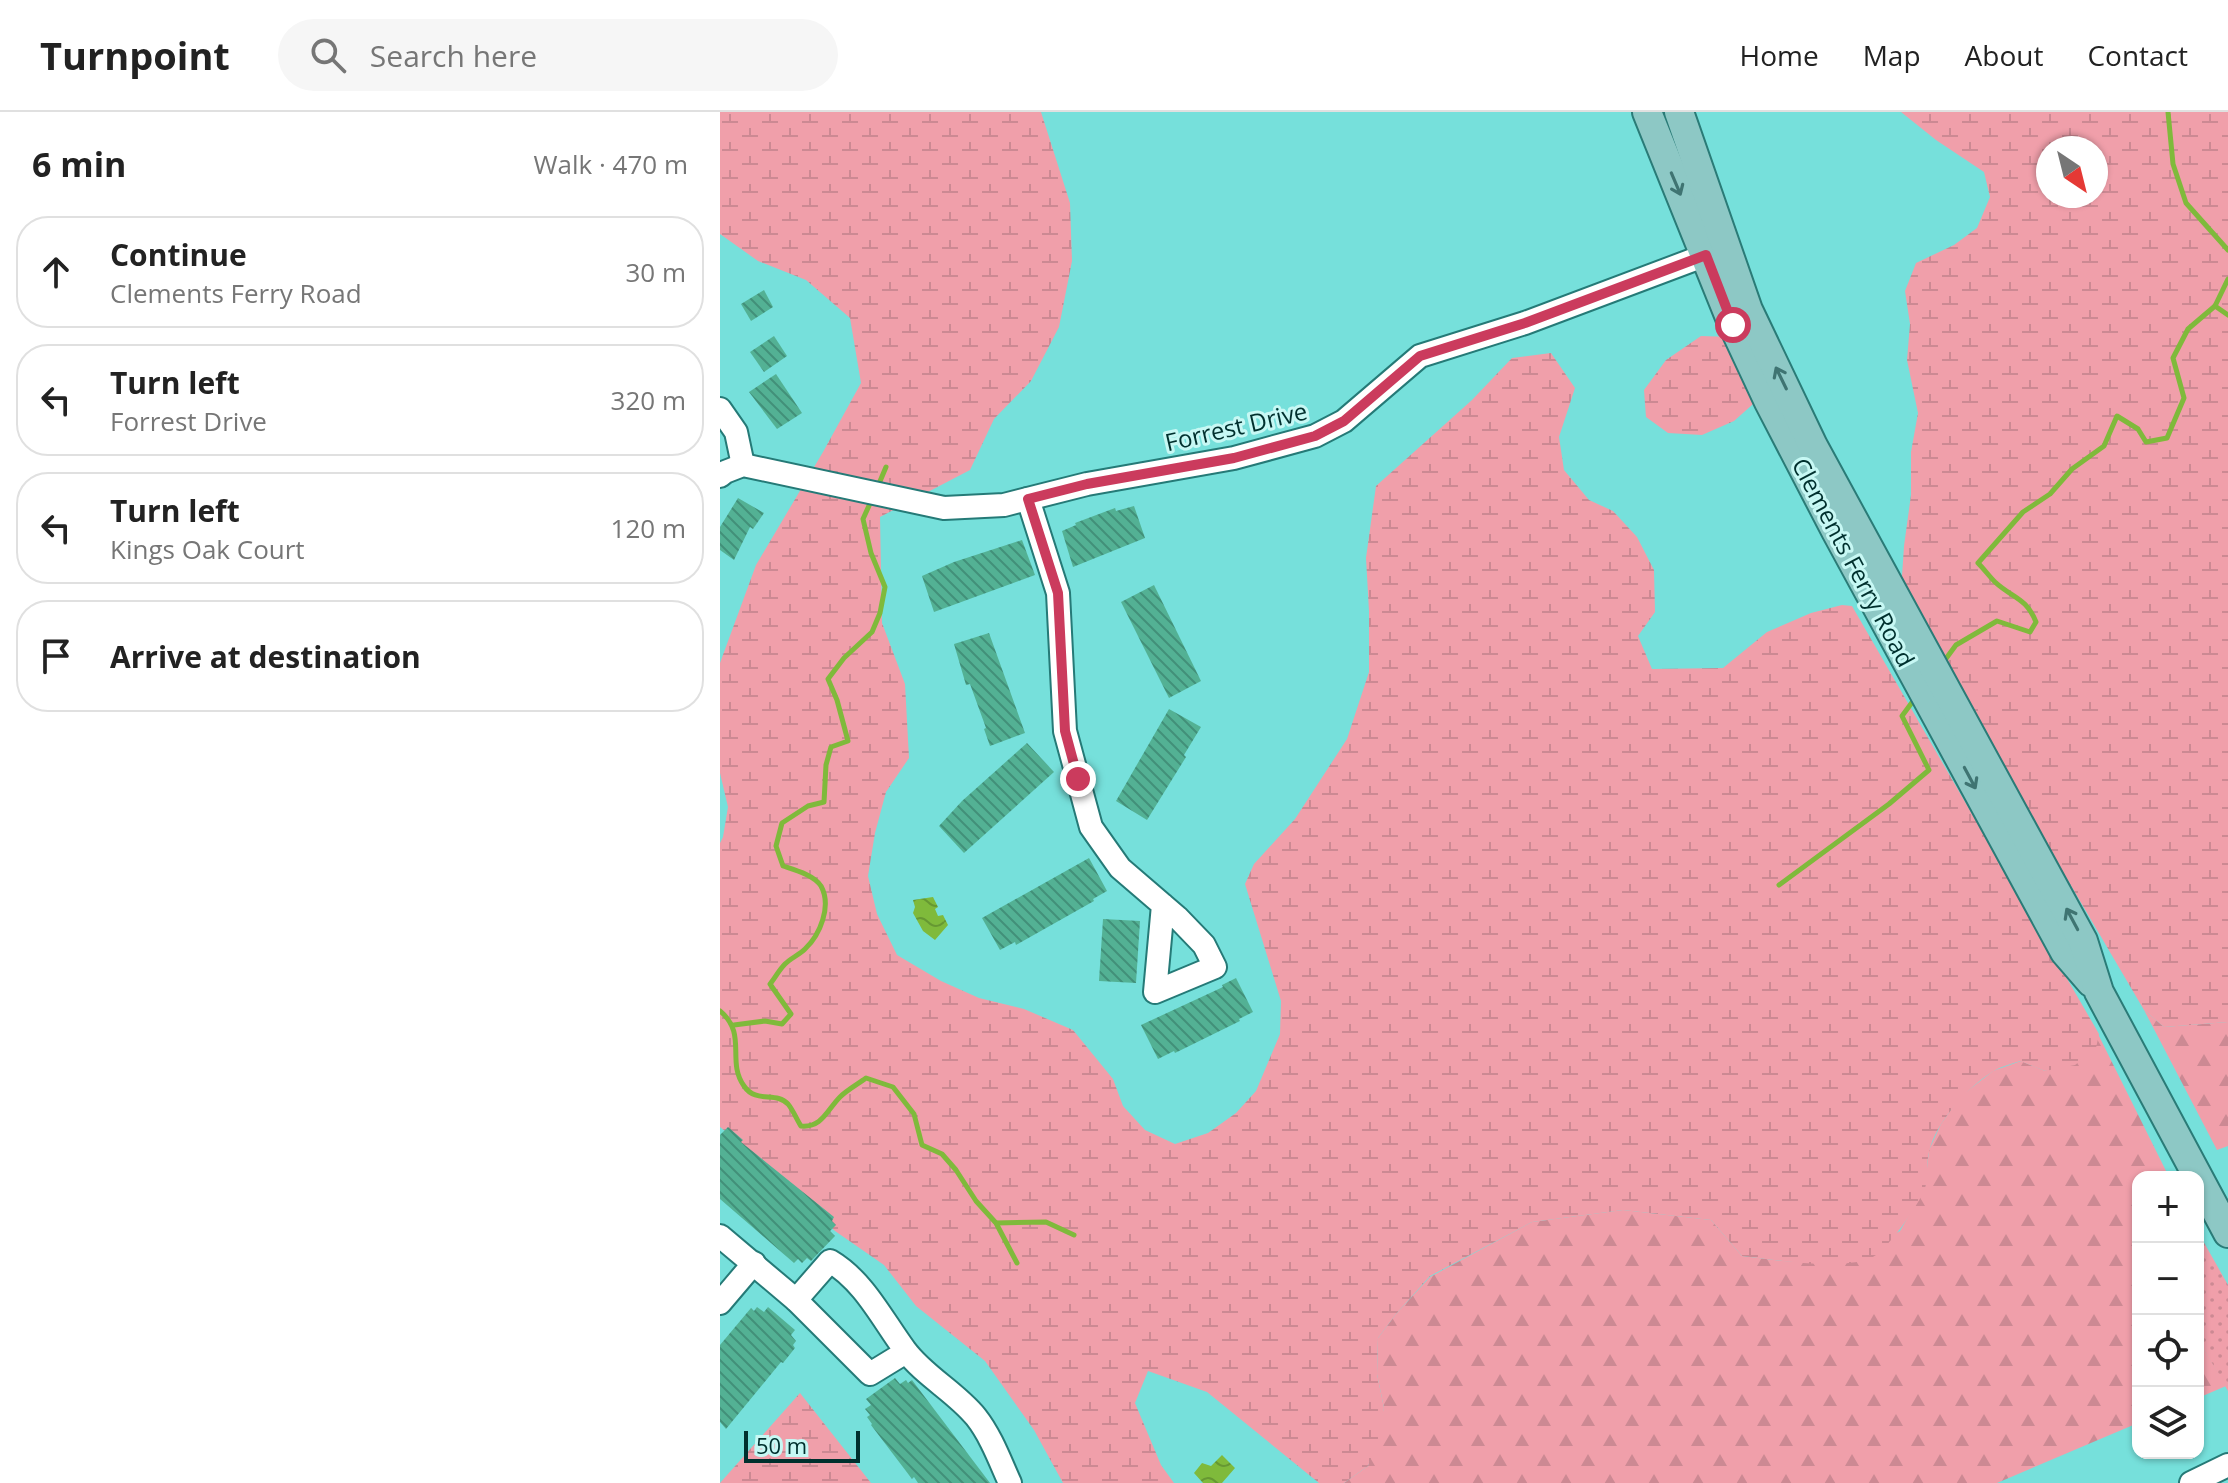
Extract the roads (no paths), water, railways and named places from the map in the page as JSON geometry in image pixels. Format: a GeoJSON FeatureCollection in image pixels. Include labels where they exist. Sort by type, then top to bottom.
{"type":"FeatureCollection","features":[{"type":"Feature","properties":{"kind":"main road","name":"Clements Ferry Road"},"geometry":{"type":"LineString","coordinates":[[1647,112],[1733,325],[1769,402],[1836,531],[1912,650]]}},
{"type":"Feature","properties":{"kind":"main road","name":"Clements Ferry Road"},"geometry":{"type":"LineString","coordinates":[[1679,112],[1748,310],[1912,650],[2065,952],[2099,992],[2228,1233]]}},
{"type":"Feature","properties":{"kind":"street","name":"Forrest Drive"},"geometry":{"type":"LineString","coordinates":[[743,465],[944,508],[1004,505],[1087,484],[1234,458],[1315,436],[1344,421],[1420,356],[1525,323],[1706,255]]}},
{"type":"Feature","properties":{"kind":"street"},"geometry":{"type":"LineString","coordinates":[[720,409],[736,432],[743,465],[720,476]]}},
{"type":"Feature","properties":{"kind":"street"},"geometry":{"type":"LineString","coordinates":[[1028,499],[1058,593],[1065,731],[1091,827],[1120,868],[1163,905]]}},
{"type":"Feature","properties":{"kind":"street"},"geometry":{"type":"LineString","coordinates":[[720,1236],[796,1300],[870,1374],[906,1352]]}},
{"type":"Feature","properties":{"kind":"street"},"geometry":{"type":"LineString","coordinates":[[796,1300],[830,1261],[843,1269],[860,1287],[906,1352],[976,1417],[1010,1483]]}},
{"type":"Feature","properties":{"kind":"street"},"geometry":{"type":"LineString","coordinates":[[720,1303],[754,1263]]}},
{"type":"Feature","properties":{"kind":"street"},"geometry":{"type":"LineString","coordinates":[[2191,1483],[2228,1465]]}},
{"type":"Feature","properties":{"kind":"water"},"geometry":{"type":"Polygon","coordinates":[[[933,897],[938,916],[943,915],[948,925],[935,940],[923,931],[913,913],[913,900],[933,897]]]}},
{"type":"Feature","properties":{"kind":"water"},"geometry":{"type":"Polygon","coordinates":[[[1222,1455],[1235,1468],[1222,1483],[1203,1483],[1194,1473],[1202,1463],[1211,1466],[1222,1455]]]}},
{"type":"Feature","properties":{"kind":"waterway"},"geometry":{"type":"LineString","coordinates":[[2168,112],[2173,164],[2186,203],[2228,250]]}},
{"type":"Feature","properties":{"kind":"waterway"},"geometry":{"type":"LineString","coordinates":[[1942,664],[1956,645],[1997,621],[2030,632],[2036,622],[2028,607],[1995,582],[1978,563],[2023,512],[2050,494],[2072,469],[2104,446],[2117,416],[2138,429],[2146,442],[2167,438],[2184,398],[2173,358],[2188,329],[2215,306],[2228,279]]}},
{"type":"Feature","properties":{"kind":"waterway"},"geometry":{"type":"LineString","coordinates":[[2215,306],[2228,315]]}},
{"type":"Feature","properties":{"kind":"waterway"},"geometry":{"type":"LineString","coordinates":[[878,486],[886,467]]}},
{"type":"Feature","properties":{"kind":"waterway"},"geometry":{"type":"LineString","coordinates":[[734,1025],[765,1021],[782,1024],[791,1014],[770,984],[785,964],[810,943],[823,920],[825,902],[821,886],[809,876],[783,866],[776,846],[782,823],[808,806],[824,802],[826,765],[831,747],[848,741],[828,679],[844,658],[872,632],[880,613],[885,587],[871,553],[863,519],[872,499]]}},
{"type":"Feature","properties":{"kind":"waterway"},"geometry":{"type":"LineString","coordinates":[[1779,885],[1889,804],[1929,770],[1902,716],[1916,697]]}},
{"type":"Feature","properties":{"kind":"waterway"},"geometry":{"type":"LineString","coordinates":[[720,1011],[733,1029],[737,1067],[744,1086],[754,1095],[783,1100],[801,1126],[819,1121],[843,1094],[866,1078],[893,1087],[914,1114],[922,1145],[942,1154],[956,1170],[976,1201],[996,1223],[1017,1263]]}},
{"type":"Feature","properties":{"kind":"waterway"},"geometry":{"type":"LineString","coordinates":[[996,1223],[1046,1222],[1074,1235]]}}]}
